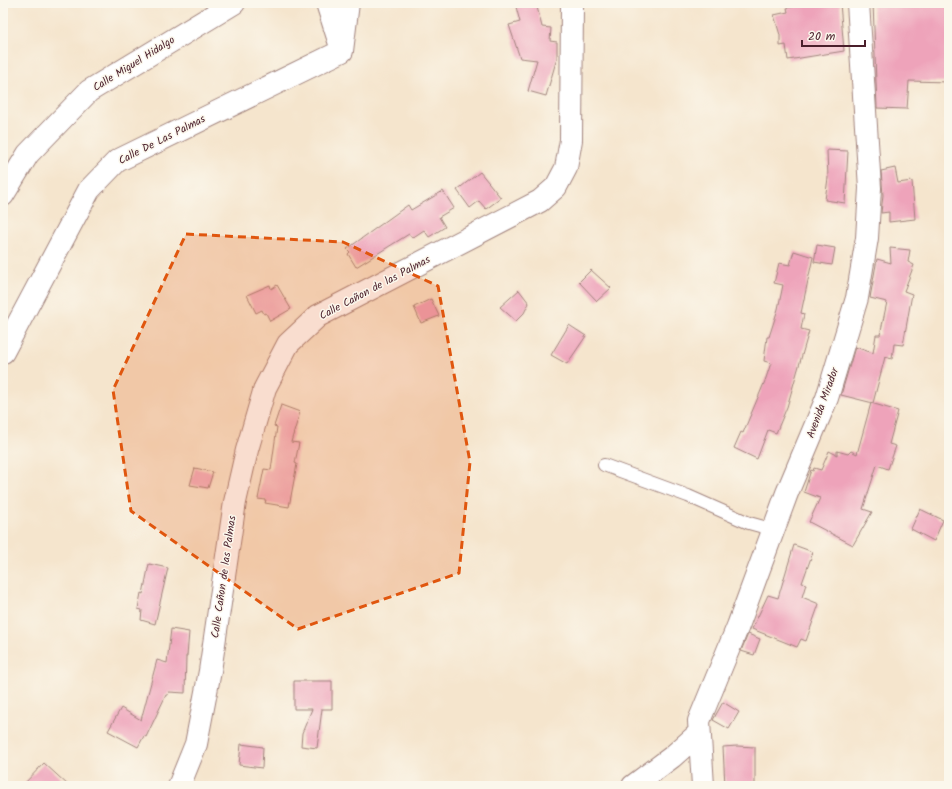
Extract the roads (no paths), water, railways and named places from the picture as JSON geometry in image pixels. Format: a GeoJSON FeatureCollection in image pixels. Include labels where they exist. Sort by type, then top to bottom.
{"type":"FeatureCollection","features":[{"type":"Feature","properties":{"kind":"street","name":"Calle Miguel Hidalgo"},"geometry":{"type":"LineString","coordinates":[[3,195],[28,154],[89,92],[234,3]]}},
{"type":"Feature","properties":{"kind":"street"},"geometry":{"type":"LineString","coordinates":[[327,3],[342,51]]}},
{"type":"Feature","properties":{"kind":"street"},"geometry":{"type":"LineString","coordinates":[[342,51],[348,3]]}},
{"type":"Feature","properties":{"kind":"street","name":"Calle Cañon de las Palmas"},"geometry":{"type":"LineString","coordinates":[[179,786],[196,744],[210,671],[235,502],[247,450],[265,388],[288,344],[318,316],[540,201],[556,187],[566,168],[570,140],[572,3]]}},
{"type":"Feature","properties":{"kind":"street","name":"Avenida Mirador"},"geometry":{"type":"LineString","coordinates":[[703,786],[698,734],[699,722],[738,626],[787,493],[827,398],[857,298],[867,238],[870,188],[858,3]]}},
{"type":"Feature","properties":{"kind":"street","name":"Calle De Las Palmas"},"geometry":{"type":"LineString","coordinates":[[3,352],[89,190],[117,162],[342,51]]}},
{"type":"Feature","properties":{"kind":"street"},"geometry":{"type":"LineString","coordinates":[[633,786],[672,757],[698,734]]}},
{"type":"Feature","properties":{"kind":"lane"},"geometry":{"type":"LineString","coordinates":[[604,465],[688,496],[749,523],[774,530]]}}]}
